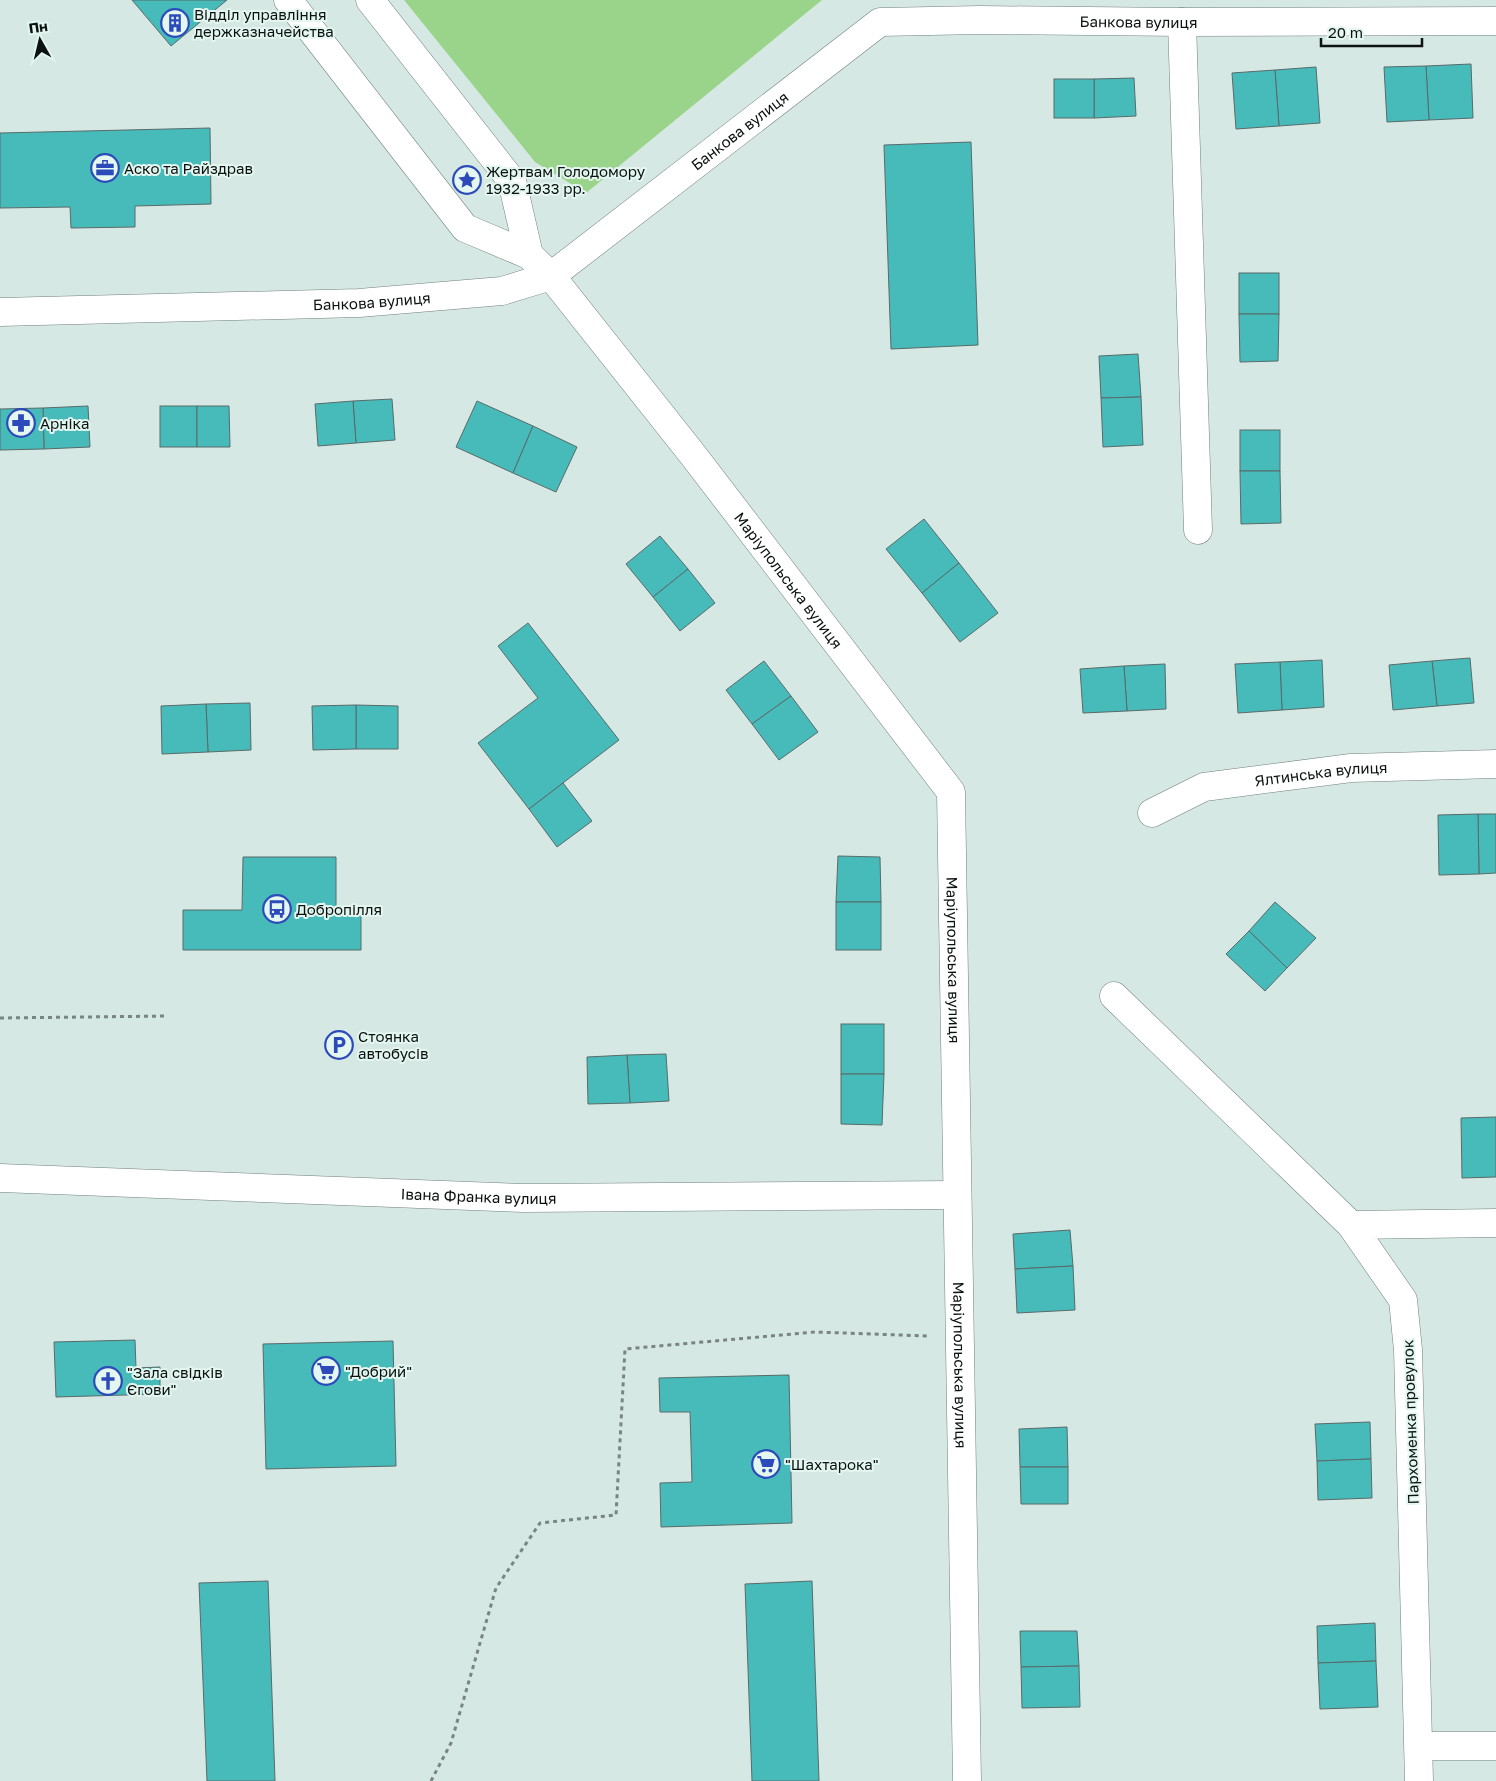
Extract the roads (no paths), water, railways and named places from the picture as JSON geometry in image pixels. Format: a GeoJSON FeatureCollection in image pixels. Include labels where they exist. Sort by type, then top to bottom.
{"type":"FeatureCollection","features":[{"type":"Feature","properties":{"kind":"street"},"geometry":{"type":"LineString","coordinates":[[288,0],[465,228],[530,255]]}},
{"type":"Feature","properties":{"kind":"street"},"geometry":{"type":"LineString","coordinates":[[370,0],[512,181],[530,255]]}},
{"type":"Feature","properties":{"kind":"street","name":"Банкова вулиця"},"geometry":{"type":"LineString","coordinates":[[0,312],[360,303],[502,291],[551,276],[880,22],[990,20],[1182,22],[1496,21]]}},
{"type":"Feature","properties":{"kind":"street"},"geometry":{"type":"LineString","coordinates":[[1182,22],[1198,530]]}},
{"type":"Feature","properties":{"kind":"street","name":"Маріупольська вулиця"},"geometry":{"type":"LineString","coordinates":[[530,255],[551,276],[693,455],[951,792],[967,1781]]}},
{"type":"Feature","properties":{"kind":"street","name":"Ялтинська вулиця"},"geometry":{"type":"LineString","coordinates":[[1152,813],[1204,787],[1351,768],[1496,764]]}},
{"type":"Feature","properties":{"kind":"street","name":"Пархоменка провулок"},"geometry":{"type":"LineString","coordinates":[[1114,996],[1351,1224],[1403,1300],[1408,1350],[1419,1781]]}},
{"type":"Feature","properties":{"kind":"street","name":"Івана Франка вулиця"},"geometry":{"type":"LineString","coordinates":[[0,1178],[524,1198],[957,1195]]}},
{"type":"Feature","properties":{"kind":"street"},"geometry":{"type":"LineString","coordinates":[[1351,1224],[1496,1222]]}},
{"type":"Feature","properties":{"kind":"street"},"geometry":{"type":"LineString","coordinates":[[1419,1746],[1496,1746]]}},
{"type":"Feature","properties":{"kind":"place","name":"Відділ управління держказначейства"},"geometry":{"type":"Point","coordinates":[175,23]}},
{"type":"Feature","properties":{"kind":"place","name":"Аско та Райздрав"},"geometry":{"type":"Point","coordinates":[105,168]}},
{"type":"Feature","properties":{"kind":"place","name":"Жертвам Голодомору 1932-1933 рр."},"geometry":{"type":"Point","coordinates":[467,180]}},
{"type":"Feature","properties":{"kind":"place","name":"Арніка"},"geometry":{"type":"Point","coordinates":[21,423]}},
{"type":"Feature","properties":{"kind":"place","name":"Добропілля"},"geometry":{"type":"Point","coordinates":[277,909]}},
{"type":"Feature","properties":{"kind":"place","name":"Стоянка автобусів"},"geometry":{"type":"Point","coordinates":[339,1045]}},
{"type":"Feature","properties":{"kind":"place","name":"\"Добрий\""},"geometry":{"type":"Point","coordinates":[326,1371]}},
{"type":"Feature","properties":{"kind":"place","name":"\"Зала свідків Єгови\""},"geometry":{"type":"Point","coordinates":[108,1381]}},
{"type":"Feature","properties":{"kind":"place","name":"\"Шахтарока\""},"geometry":{"type":"Point","coordinates":[766,1464]}}]}
